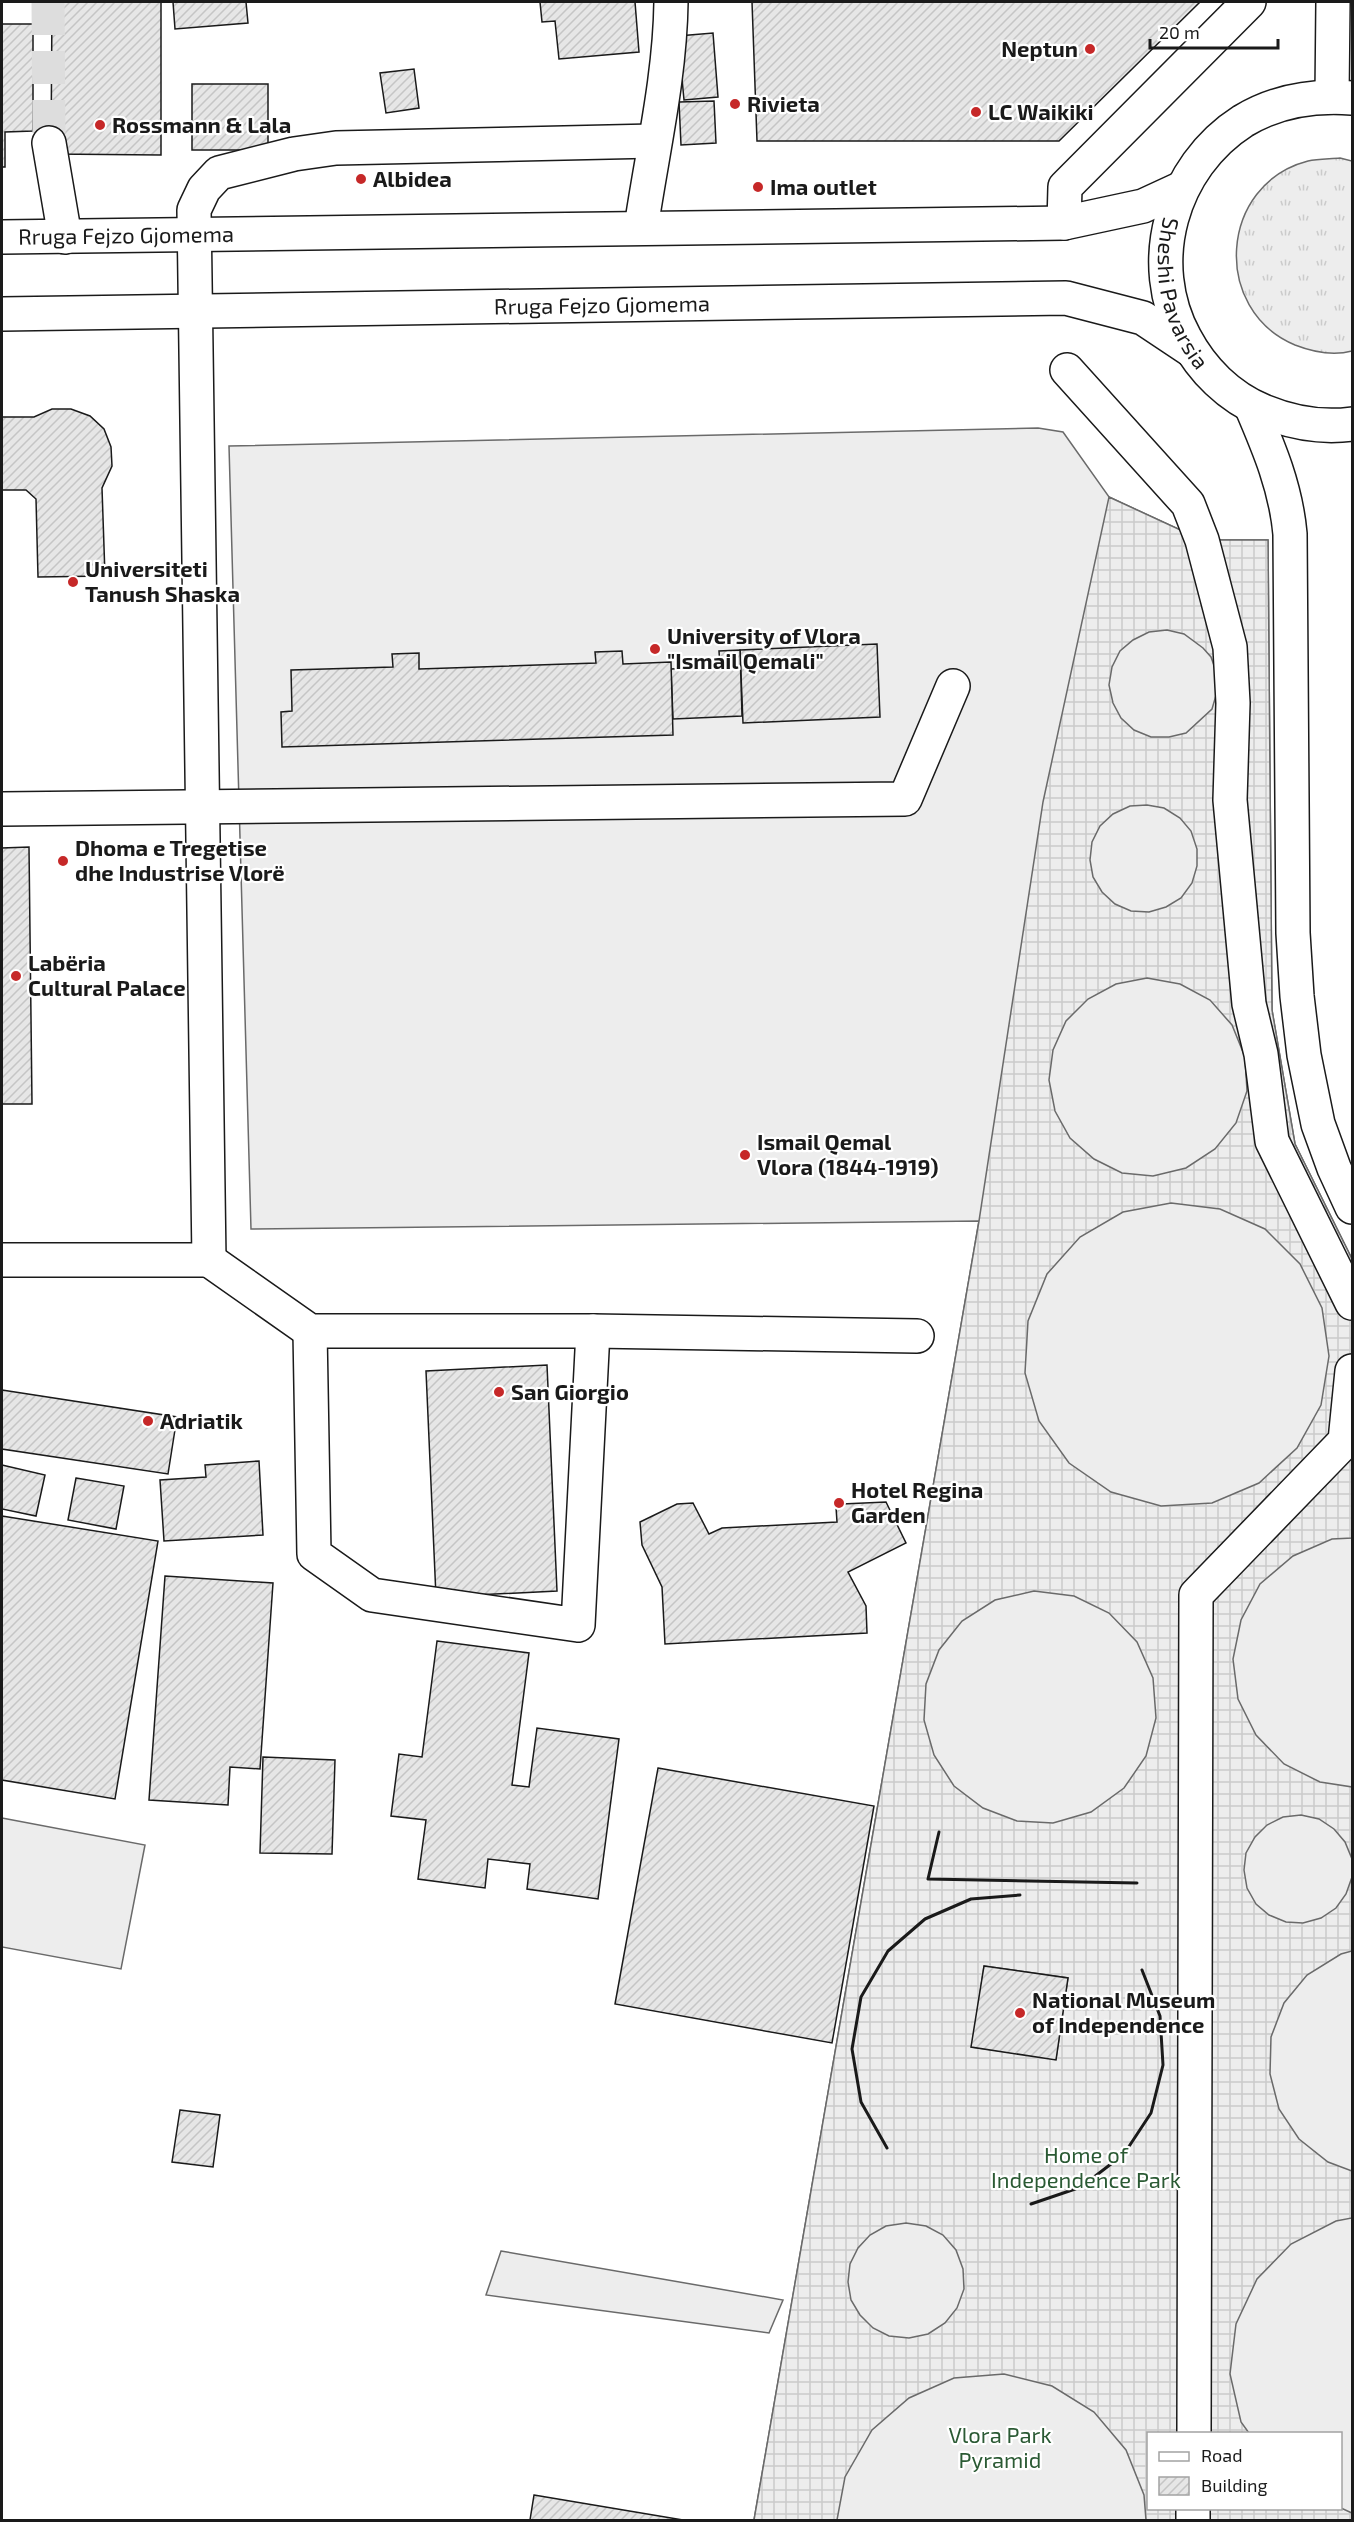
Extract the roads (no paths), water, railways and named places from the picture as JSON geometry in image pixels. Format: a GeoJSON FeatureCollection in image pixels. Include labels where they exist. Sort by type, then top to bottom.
{"type":"FeatureCollection","features":[{"type":"Feature","properties":{"kind":"street"},"geometry":{"type":"LineString","coordinates":[[641,228],[666,77],[670,2]]}},
{"type":"Feature","properties":{"kind":"street"},"geometry":{"type":"LineString","coordinates":[[1064,223],[1065,187],[1249,2]]}},
{"type":"Feature","properties":{"kind":"street"},"geometry":{"type":"LineString","coordinates":[[1333,2],[1342,97]]}},
{"type":"Feature","properties":{"kind":"street","name":"Sheshi Pavarsia"},"geometry":{"type":"LineString","coordinates":[[1342,97],[1287,103],[1244,121],[1208,151],[1182,188],[1167,234],[1167,282],[1171,306],[1191,350],[1208,372],[1228,391],[1251,406],[1278,417],[1307,424],[1337,426],[1353,424]]}},
{"type":"Feature","properties":{"kind":"street"},"geometry":{"type":"LineString","coordinates":[[209,1260],[194,210],[204,189],[219,174],[294,154],[336,148],[654,141]]}},
{"type":"Feature","properties":{"kind":"street"},"geometry":{"type":"LineString","coordinates":[[49,143],[64,237]]}},
{"type":"Feature","properties":{"kind":"street","name":"Rruga Fejzo Gjomema"},"geometry":{"type":"LineString","coordinates":[[2,237],[1064,223],[1143,206],[1182,188]]}},
{"type":"Feature","properties":{"kind":"street","name":"Rruga Fejzo Gjomema"},"geometry":{"type":"LineString","coordinates":[[2,314],[1066,298],[1143,318],[1191,350]]}},
{"type":"Feature","properties":{"kind":"street"},"geometry":{"type":"LineString","coordinates":[[1067,370],[1188,504],[1202,540],[1230,647],[1233,702],[1230,800],[1250,1004],[1261,1054],[1272,1141],[1353,1303]]}},
{"type":"Feature","properties":{"kind":"street"},"geometry":{"type":"LineString","coordinates":[[1251,406],[1277,469],[1288,510],[1290,534],[1293,933],[1304,1055],[1318,1124],[1334,1168],[1353,1207]]}},
{"type":"Feature","properties":{"kind":"street"},"geometry":{"type":"LineString","coordinates":[[2,809],[905,800],[953,686]]}},
{"type":"Feature","properties":{"kind":"street"},"geometry":{"type":"LineString","coordinates":[[2,1260],[209,1260],[310,1331],[593,1331],[917,1336]]}},
{"type":"Feature","properties":{"kind":"street"},"geometry":{"type":"LineString","coordinates":[[310,1331],[314,1554],[372,1595],[578,1625],[593,1331]]}},
{"type":"Feature","properties":{"kind":"street"},"geometry":{"type":"LineString","coordinates":[[1194,2432],[1196,1595],[1344,1441],[1353,1371]]}},
{"type":"Feature","properties":{"kind":"tunnel"},"geometry":{"type":"LineString","coordinates":[[48,2],[49,143]]}},
{"type":"Feature","properties":{"kind":"place","name":"Neptun"},"geometry":{"type":"Point","coordinates":[1090,49]}},
{"type":"Feature","properties":{"kind":"place","name":"Rivieta"},"geometry":{"type":"Point","coordinates":[735,104]}},
{"type":"Feature","properties":{"kind":"place","name":"LC Waikiki"},"geometry":{"type":"Point","coordinates":[976,112]}},
{"type":"Feature","properties":{"kind":"place","name":"Rossmann & Lala"},"geometry":{"type":"Point","coordinates":[100,125]}},
{"type":"Feature","properties":{"kind":"place","name":"Albidea"},"geometry":{"type":"Point","coordinates":[361,179]}},
{"type":"Feature","properties":{"kind":"place","name":"Ima outlet"},"geometry":{"type":"Point","coordinates":[758,187]}},
{"type":"Feature","properties":{"kind":"place","name":"Universiteti Tanush Shaska"},"geometry":{"type":"Point","coordinates":[73,582]}},
{"type":"Feature","properties":{"kind":"place","name":"University of Vlora \"Ismail Qemali\""},"geometry":{"type":"Point","coordinates":[655,649]}},
{"type":"Feature","properties":{"kind":"place","name":"Dhoma e Tregetise dhe Industrise Vlorë"},"geometry":{"type":"Point","coordinates":[63,861]}},
{"type":"Feature","properties":{"kind":"place","name":"Labëria Cultural Palace"},"geometry":{"type":"Point","coordinates":[16,976]}},
{"type":"Feature","properties":{"kind":"place","name":"Ismail Qemal Vlora (1844-1919)"},"geometry":{"type":"Point","coordinates":[745,1155]}},
{"type":"Feature","properties":{"kind":"place","name":"San Giorgio"},"geometry":{"type":"Point","coordinates":[499,1392]}},
{"type":"Feature","properties":{"kind":"place","name":"Adriatik"},"geometry":{"type":"Point","coordinates":[148,1421]}},
{"type":"Feature","properties":{"kind":"place","name":"Hotel Regina Garden"},"geometry":{"type":"Point","coordinates":[839,1503]}},
{"type":"Feature","properties":{"kind":"place","name":"National Museum of Independence"},"geometry":{"type":"Point","coordinates":[1020,2013]}},
{"type":"Feature","properties":{"kind":"park label","name":"Home of Independence Park"},"geometry":{"type":"Point","coordinates":[1086,2168]}},
{"type":"Feature","properties":{"kind":"park label","name":"Vlora Park Pyramid"},"geometry":{"type":"Point","coordinates":[1000,2448]}}]}
